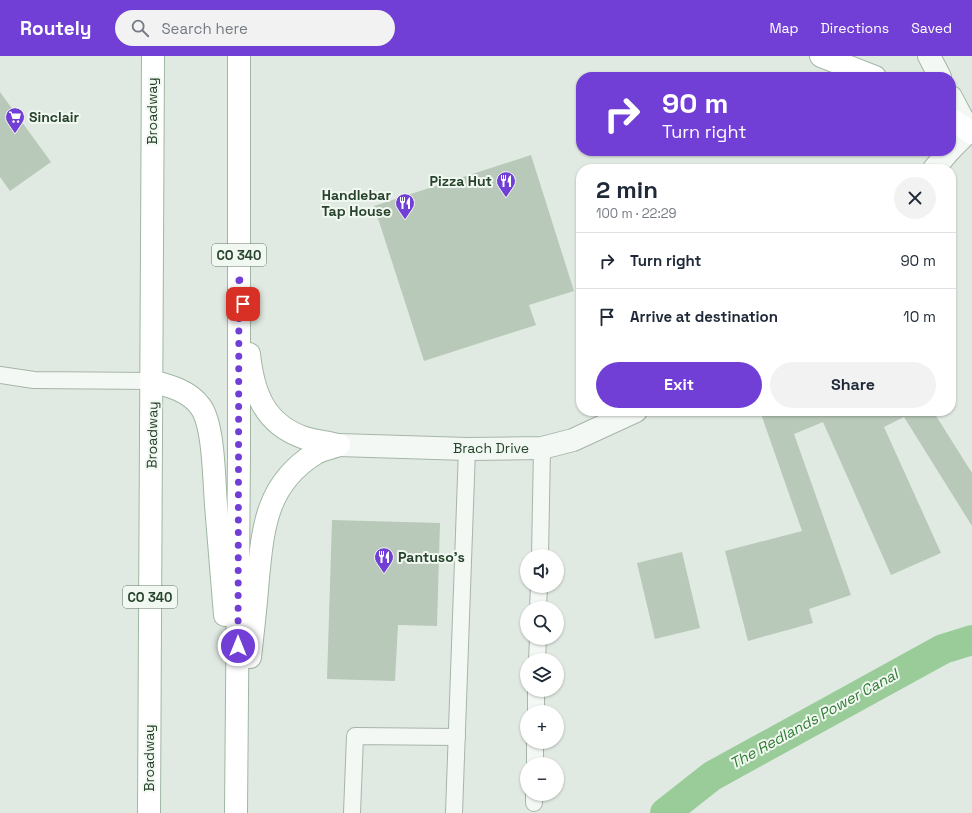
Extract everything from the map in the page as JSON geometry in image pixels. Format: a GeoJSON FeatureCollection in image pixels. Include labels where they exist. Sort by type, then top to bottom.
{"type":"FeatureCollection","features":[{"type":"Feature","properties":{"kind":"main road","name":"Broadway"},"geometry":{"type":"LineString","coordinates":[[149,813],[153,56]]}},
{"type":"Feature","properties":{"kind":"main road","name":"CO 340"},"geometry":{"type":"LineString","coordinates":[[236,813],[239,56]]}},
{"type":"Feature","properties":{"kind":"main road"},"geometry":{"type":"LineString","coordinates":[[822,56],[862,72]]}},
{"type":"Feature","properties":{"kind":"main road"},"geometry":{"type":"LineString","coordinates":[[956,122],[971,132]]}},
{"type":"Feature","properties":{"kind":"main road"},"geometry":{"type":"LineString","coordinates":[[239,274],[250,365],[258,398],[272,418],[288,430],[303,438],[339,445]]}},
{"type":"Feature","properties":{"kind":"main road"},"geometry":{"type":"LineString","coordinates":[[152,381],[170,386],[190,395],[201,407],[208,424],[212,453],[237,757]]}},
{"type":"Feature","properties":{"kind":"main road"},"geometry":{"type":"LineString","coordinates":[[237,757],[254,621],[263,532],[268,511],[289,476],[317,452],[339,445]]}},
{"type":"Feature","properties":{"kind":"street"},"geometry":{"type":"LineString","coordinates":[[929,56],[937,72]]}},
{"type":"Feature","properties":{"kind":"street"},"geometry":{"type":"LineString","coordinates":[[956,106],[971,132],[956,145]]}},
{"type":"Feature","properties":{"kind":"street"},"geometry":{"type":"LineString","coordinates":[[938,164],[945,156]]}},
{"type":"Feature","properties":{"kind":"street","name":"Brach Drive"},"geometry":{"type":"LineString","coordinates":[[339,445],[467,449],[542,448],[573,440],[625,416]]}},
{"type":"Feature","properties":{"kind":"lane"},"geometry":{"type":"LineString","coordinates":[[0,375],[34,380],[152,381]]}},
{"type":"Feature","properties":{"kind":"lane"},"geometry":{"type":"LineString","coordinates":[[540,549],[542,448]]}},
{"type":"Feature","properties":{"kind":"lane"},"geometry":{"type":"LineString","coordinates":[[454,813],[467,449]]}},
{"type":"Feature","properties":{"kind":"lane"},"geometry":{"type":"LineString","coordinates":[[352,813],[355,736],[457,738]]}},
{"type":"Feature","properties":{"kind":"building","name":"Sinclair"},"geometry":{"type":"Polygon","coordinates":[[[0,92],[51,162],[10,191],[0,177],[0,92]]]}},
{"type":"Feature","properties":{"kind":"building"},"geometry":{"type":"Polygon","coordinates":[[[531,155],[574,291],[529,305],[536,325],[424,361],[374,206],[531,155]]]}},
{"type":"Feature","properties":{"kind":"building"},"geometry":{"type":"Polygon","coordinates":[[[762,416],[936,416],[972,473],[972,526],[904,417],[884,427],[941,553],[891,575],[823,422],[794,434],[851,595],[809,609],[813,623],[748,641],[725,551],[802,531],[762,416]]]}},
{"type":"Feature","properties":{"kind":"building","name":"Pantuso's"},"geometry":{"type":"Polygon","coordinates":[[[332,520],[440,523],[437,626],[398,625],[395,681],[327,679],[332,520]]]}},
{"type":"Feature","properties":{"kind":"building"},"geometry":{"type":"Polygon","coordinates":[[[682,552],[700,628],[655,639],[637,563],[682,552]]]}},
{"type":"Feature","properties":{"kind":"waterway","name":"The Redlands Power Canal"},"geometry":{"type":"LineString","coordinates":[[665,813],[712,776],[943,649],[972,640]]}},
{"type":"Feature","properties":{"kind":"place","name":"Sinclair"},"geometry":{"type":"Point","coordinates":[15,134]}},
{"type":"Feature","properties":{"kind":"place","name":"Pizza Hut"},"geometry":{"type":"Point","coordinates":[506,198]}},
{"type":"Feature","properties":{"kind":"place","name":"Handlebar Tap House"},"geometry":{"type":"Point","coordinates":[405,220]}},
{"type":"Feature","properties":{"kind":"place","name":"Pantuso's"},"geometry":{"type":"Point","coordinates":[384,574]}},
{"type":"Feature","properties":{"kind":"route"},"geometry":{"type":"LineString","coordinates":[[238,646],[239,274],[243,304]]}}]}
